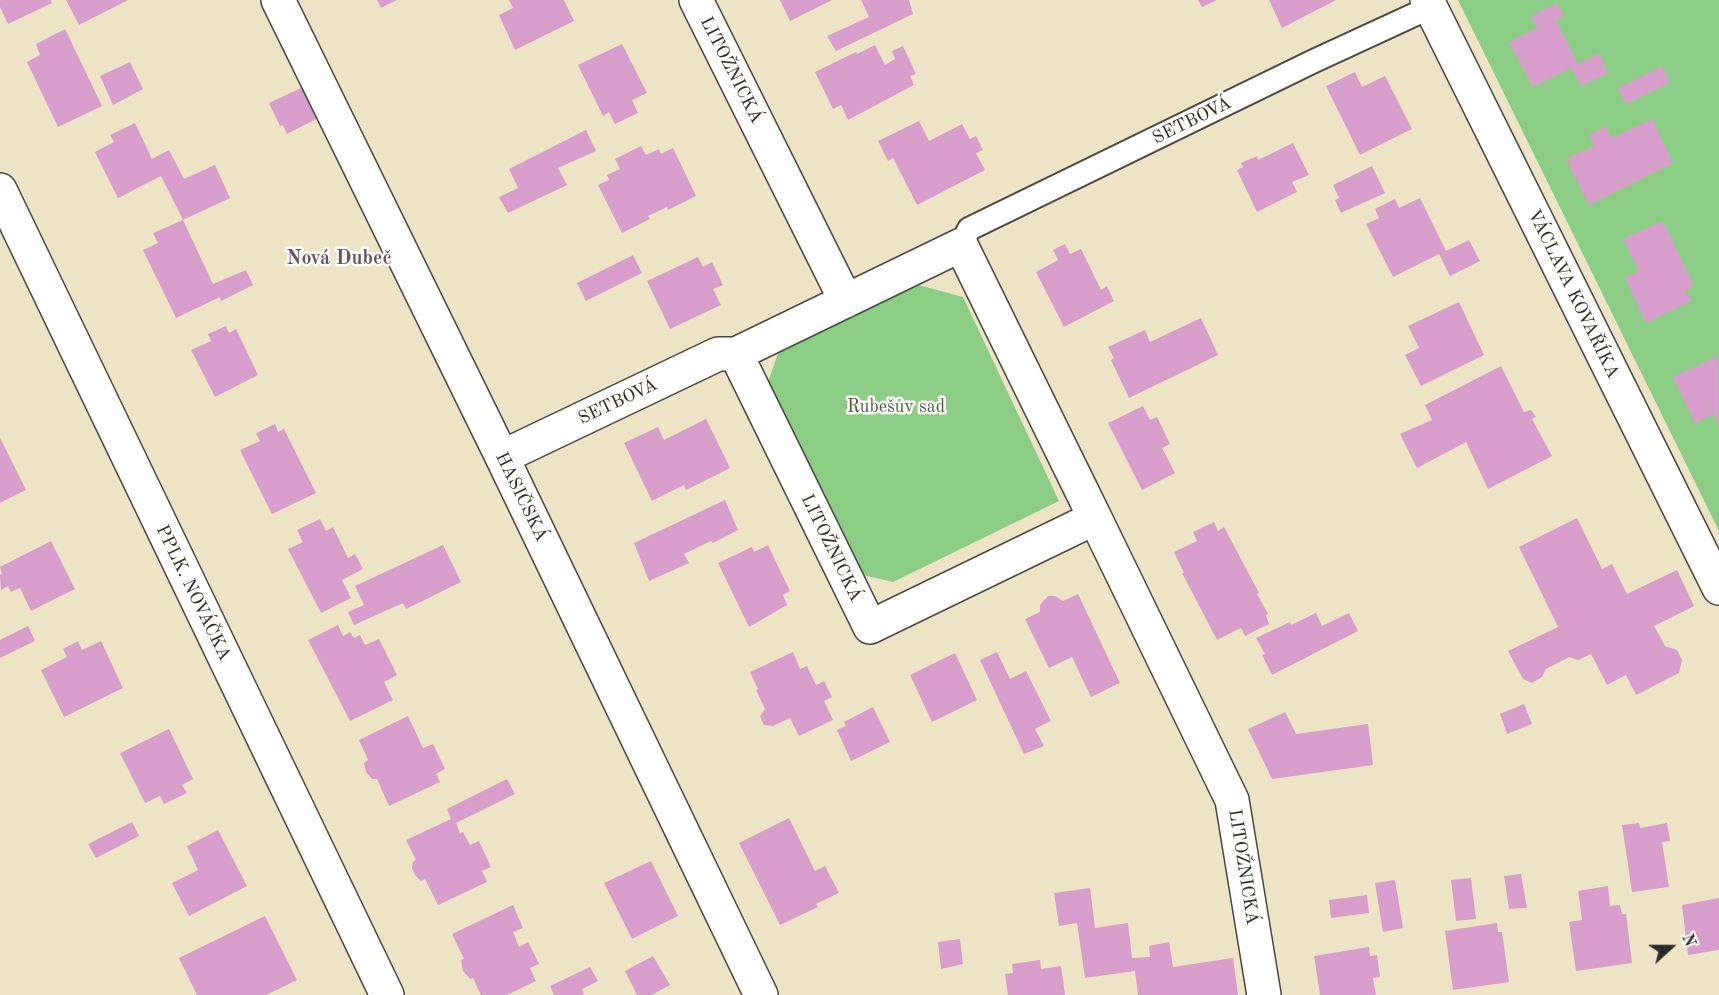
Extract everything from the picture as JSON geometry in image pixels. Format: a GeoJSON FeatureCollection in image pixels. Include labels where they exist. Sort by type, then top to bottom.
{"type":"FeatureCollection","features":[{"type":"Feature","properties":{"kind":"street","name":"HASIČSKÁ"},"geometry":{"type":"LineString","coordinates":[[278,0],[502,457],[761,995]]}},
{"type":"Feature","properties":{"kind":"street","name":"LITOŽNICKÁ"},"geometry":{"type":"LineString","coordinates":[[696,0],[846,301]]}},
{"type":"Feature","properties":{"kind":"street","name":"VÁCLAVA KOVAŘÍKA"},"geometry":{"type":"LineString","coordinates":[[1429,3],[1719,588]]}},
{"type":"Feature","properties":{"kind":"street","name":"PPLK. NOVÁČKA"},"geometry":{"type":"LineString","coordinates":[[0,190],[387,995]]}},
{"type":"Feature","properties":{"kind":"street","name":"LITOŽNICKÁ"},"geometry":{"type":"LineString","coordinates":[[962,245],[1232,800],[1264,995]]}},
{"type":"Feature","properties":{"kind":"street"},"geometry":{"type":"LineString","coordinates":[[736,354],[962,245]]}},
{"type":"Feature","properties":{"kind":"street","name":"SETBOVÁ"},"geometry":{"type":"LineString","coordinates":[[502,457],[718,354],[736,354]]}},
{"type":"Feature","properties":{"kind":"street","name":"LITOŽNICKÁ"},"geometry":{"type":"LineString","coordinates":[[736,354],[870,627],[1095,518]]}},
{"type":"Feature","properties":{"kind":"lane","name":"SETBOVÁ"},"geometry":{"type":"LineString","coordinates":[[962,245],[969,229],[1429,3]]}},
{"type":"Feature","properties":{"kind":"green space"},"geometry":{"type":"Polygon","coordinates":[[[1458,0],[1719,0],[1719,531],[1458,0]]]}},
{"type":"Feature","properties":{"kind":"green space","name":"Rubešův sad"},"geometry":{"type":"Polygon","coordinates":[[[911,283],[963,297],[1059,501],[893,582],[863,575],[766,388],[782,342],[911,283]]]}},
{"type":"Feature","properties":{"kind":"building"},"geometry":{"type":"Polygon","coordinates":[[[0,0],[51,0],[52,3],[8,24],[0,7],[0,0]]]}},
{"type":"Feature","properties":{"kind":"building"},"geometry":{"type":"Polygon","coordinates":[[[66,0],[128,0],[79,25],[66,0]]]}},
{"type":"Feature","properties":{"kind":"building"},"geometry":{"type":"Polygon","coordinates":[[[377,0],[397,0],[381,8],[377,0]]]}},
{"type":"Feature","properties":{"kind":"building"},"geometry":{"type":"Polygon","coordinates":[[[509,0],[564,0],[574,21],[515,50],[499,15],[513,8],[509,0]]]}},
{"type":"Feature","properties":{"kind":"building"},"geometry":{"type":"Polygon","coordinates":[[[780,0],[832,0],[790,21],[780,0]]]}},
{"type":"Feature","properties":{"kind":"building"},"geometry":{"type":"Polygon","coordinates":[[[861,0],[909,0],[913,14],[836,51],[827,36],[869,17],[861,0]]]}},
{"type":"Feature","properties":{"kind":"building"},"geometry":{"type":"Polygon","coordinates":[[[1198,0],[1217,0],[1202,7],[1198,0]]]}},
{"type":"Feature","properties":{"kind":"building"},"geometry":{"type":"Polygon","coordinates":[[[1269,0],[1336,0],[1282,28],[1269,0]]]}},
{"type":"Feature","properties":{"kind":"building"},"geometry":{"type":"Polygon","coordinates":[[[1557,3],[1564,16],[1556,20],[1578,64],[1599,53],[1608,73],[1581,86],[1571,68],[1533,87],[1509,42],[1537,28],[1531,16],[1557,3]]]}},
{"type":"Feature","properties":{"kind":"building"},"geometry":{"type":"Polygon","coordinates":[[[65,29],[102,106],[58,127],[27,62],[40,55],[36,44],[65,29]]]}},
{"type":"Feature","properties":{"kind":"building"},"geometry":{"type":"Polygon","coordinates":[[[622,44],[647,93],[632,100],[638,113],[615,124],[609,112],[603,116],[578,65],[622,44]]]}},
{"type":"Feature","properties":{"kind":"building"},"geometry":{"type":"Polygon","coordinates":[[[875,45],[885,65],[895,59],[892,51],[903,46],[916,74],[910,76],[914,85],[848,120],[841,105],[833,109],[815,72],[875,45]]]}},
{"type":"Feature","properties":{"kind":"building"},"geometry":{"type":"Polygon","coordinates":[[[130,62],[143,89],[113,105],[100,76],[130,62]]]}},
{"type":"Feature","properties":{"kind":"building"},"geometry":{"type":"Polygon","coordinates":[[[1662,66],[1670,83],[1626,104],[1618,88],[1662,66]]]}},
{"type":"Feature","properties":{"kind":"building"},"geometry":{"type":"Polygon","coordinates":[[[1355,72],[1362,87],[1385,76],[1412,129],[1360,155],[1326,86],[1355,72]]]}},
{"type":"Feature","properties":{"kind":"building"},"geometry":{"type":"Polygon","coordinates":[[[303,87],[318,118],[287,134],[283,125],[280,126],[269,103],[303,87]]]}},
{"type":"Feature","properties":{"kind":"building"},"geometry":{"type":"Polygon","coordinates":[[[1652,119],[1673,163],[1589,205],[1566,159],[1594,146],[1589,135],[1606,126],[1612,138],[1652,119]]]}},
{"type":"Feature","properties":{"kind":"building"},"geometry":{"type":"Polygon","coordinates":[[[919,121],[929,141],[962,124],[970,139],[976,136],[983,150],[976,153],[985,170],[917,205],[893,158],[888,161],[878,141],[919,121]]]}},
{"type":"Feature","properties":{"kind":"building"},"geometry":{"type":"Polygon","coordinates":[[[135,123],[152,159],[169,150],[184,179],[215,165],[230,198],[183,220],[161,176],[118,198],[95,152],[114,142],[110,135],[135,123]]]}},
{"type":"Feature","properties":{"kind":"building"},"geometry":{"type":"Polygon","coordinates":[[[586,130],[596,151],[558,168],[567,185],[508,213],[499,197],[518,188],[509,169],[586,130]]]}},
{"type":"Feature","properties":{"kind":"building"},"geometry":{"type":"Polygon","coordinates":[[[1293,143],[1309,175],[1292,182],[1297,192],[1257,212],[1237,170],[1243,167],[1241,163],[1257,156],[1258,160],[1293,143]]]}},
{"type":"Feature","properties":{"kind":"building"},"geometry":{"type":"Polygon","coordinates":[[[641,146],[646,155],[659,149],[661,154],[673,148],[696,196],[668,210],[667,207],[648,216],[650,219],[622,233],[598,185],[609,180],[607,175],[620,169],[615,159],[641,146]]]}},
{"type":"Feature","properties":{"kind":"building"},"geometry":{"type":"Polygon","coordinates":[[[1372,166],[1385,193],[1341,213],[1335,200],[1339,198],[1333,185],[1372,166]]]}},
{"type":"Feature","properties":{"kind":"building"},"geometry":{"type":"Polygon","coordinates":[[[1420,198],[1446,251],[1469,240],[1480,261],[1450,276],[1439,254],[1393,277],[1366,224],[1379,218],[1375,209],[1395,199],[1399,208],[1420,198]]]}},
{"type":"Feature","properties":{"kind":"building"},"geometry":{"type":"Polygon","coordinates":[[[183,220],[213,284],[246,270],[253,285],[221,301],[220,297],[176,318],[143,250],[158,243],[153,233],[183,220]]]}},
{"type":"Feature","properties":{"kind":"building"},"geometry":{"type":"Polygon","coordinates":[[[1663,221],[1694,286],[1686,290],[1692,301],[1646,323],[1625,278],[1639,271],[1623,239],[1663,221]]]}},
{"type":"Feature","properties":{"kind":"building"},"geometry":{"type":"Polygon","coordinates":[[[1065,244],[1070,254],[1081,249],[1101,290],[1107,286],[1114,301],[1064,327],[1036,272],[1058,260],[1053,250],[1065,244]]]}},
{"type":"Feature","properties":{"kind":"building"},"geometry":{"type":"Polygon","coordinates":[[[633,255],[642,273],[586,301],[577,283],[633,255]]]}},
{"type":"Feature","properties":{"kind":"building"},"geometry":{"type":"Polygon","coordinates":[[[698,257],[703,267],[712,262],[723,285],[713,289],[721,305],[670,329],[647,281],[698,257]]]}},
{"type":"Feature","properties":{"kind":"building"},"geometry":{"type":"Polygon","coordinates":[[[1459,302],[1484,355],[1421,386],[1405,355],[1419,348],[1408,326],[1459,302]]]}},
{"type":"Feature","properties":{"kind":"building"},"geometry":{"type":"Polygon","coordinates":[[[1201,318],[1218,355],[1129,398],[1111,360],[1114,358],[1108,347],[1145,330],[1150,342],[1201,318]]]}},
{"type":"Feature","properties":{"kind":"building"},"geometry":{"type":"Polygon","coordinates":[[[226,326],[229,333],[236,329],[258,375],[215,397],[191,350],[211,341],[208,334],[226,326]]]}},
{"type":"Feature","properties":{"kind":"building"},"geometry":{"type":"Polygon","coordinates":[[[1718,356],[1719,425],[1714,414],[1695,423],[1673,377],[1718,356]]]}},
{"type":"Feature","properties":{"kind":"building"},"geometry":{"type":"Polygon","coordinates":[[[1501,366],[1524,412],[1531,410],[1536,417],[1532,419],[1552,456],[1488,489],[1466,442],[1417,468],[1400,434],[1432,420],[1425,405],[1501,366]]]}},
{"type":"Feature","properties":{"kind":"building"},"geometry":{"type":"Polygon","coordinates":[[[1143,406],[1150,420],[1157,417],[1170,444],[1162,448],[1175,473],[1142,490],[1108,423],[1143,406]]]}},
{"type":"Feature","properties":{"kind":"building"},"geometry":{"type":"Polygon","coordinates":[[[706,419],[730,468],[686,490],[684,485],[652,501],[624,443],[658,427],[664,440],[706,419]]]}},
{"type":"Feature","properties":{"kind":"building"},"geometry":{"type":"Polygon","coordinates":[[[275,424],[278,432],[284,429],[316,493],[272,514],[240,450],[260,441],[256,433],[275,424]]]}},
{"type":"Feature","properties":{"kind":"building"},"geometry":{"type":"Polygon","coordinates":[[[0,438],[26,490],[0,503],[0,438]]]}},
{"type":"Feature","properties":{"kind":"building"},"geometry":{"type":"Polygon","coordinates":[[[725,500],[738,530],[684,554],[689,563],[649,581],[634,543],[725,500]]]}},
{"type":"Feature","properties":{"kind":"building"},"geometry":{"type":"Polygon","coordinates":[[[1577,518],[1602,569],[1612,564],[1627,594],[1677,570],[1694,606],[1654,626],[1665,646],[1677,650],[1682,660],[1679,673],[1636,695],[1626,675],[1607,685],[1591,654],[1578,660],[1569,657],[1546,669],[1542,677],[1532,683],[1523,679],[1508,651],[1558,627],[1519,547],[1577,518]]]}},
{"type":"Feature","properties":{"kind":"building"},"geometry":{"type":"Polygon","coordinates":[[[320,519],[326,531],[333,527],[348,558],[355,554],[363,569],[342,580],[351,598],[321,613],[288,549],[303,542],[297,530],[320,519]]]}},
{"type":"Feature","properties":{"kind":"building"},"geometry":{"type":"Polygon","coordinates":[[[1214,522],[1218,531],[1224,527],[1268,614],[1266,615],[1269,624],[1245,636],[1241,628],[1217,640],[1182,573],[1184,573],[1174,552],[1197,541],[1193,532],[1214,522]]]}},
{"type":"Feature","properties":{"kind":"building"},"geometry":{"type":"Polygon","coordinates":[[[51,541],[75,589],[31,611],[20,588],[11,592],[8,586],[1,590],[0,567],[51,541]]]}},
{"type":"Feature","properties":{"kind":"building"},"geometry":{"type":"Polygon","coordinates":[[[443,545],[461,582],[406,609],[403,603],[354,625],[348,612],[364,605],[355,586],[443,545]]]}},
{"type":"Feature","properties":{"kind":"building"},"geometry":{"type":"Polygon","coordinates":[[[768,545],[790,591],[783,595],[787,605],[749,627],[718,563],[752,547],[754,552],[768,545]]]}},
{"type":"Feature","properties":{"kind":"building"},"geometry":{"type":"Polygon","coordinates":[[[1078,594],[1120,683],[1091,697],[1072,657],[1049,668],[1025,619],[1040,612],[1040,605],[1048,596],[1055,596],[1063,601],[1078,594]]]}},
{"type":"Feature","properties":{"kind":"building"},"geometry":{"type":"Polygon","coordinates":[[[1316,613],[1322,626],[1349,613],[1358,631],[1272,675],[1262,655],[1265,654],[1256,638],[1316,613]]]}},
{"type":"Feature","properties":{"kind":"building"},"geometry":{"type":"Polygon","coordinates":[[[338,625],[343,636],[350,632],[354,638],[360,635],[365,645],[379,639],[397,675],[384,682],[393,700],[350,721],[308,640],[338,625]]]}},
{"type":"Feature","properties":{"kind":"building"},"geometry":{"type":"Polygon","coordinates":[[[28,626],[35,641],[0,658],[0,640],[28,626]]]}},
{"type":"Feature","properties":{"kind":"building"},"geometry":{"type":"Polygon","coordinates":[[[78,641],[82,650],[101,641],[123,688],[64,717],[41,670],[67,657],[63,649],[78,641]]]}},
{"type":"Feature","properties":{"kind":"building"},"geometry":{"type":"Polygon","coordinates":[[[793,652],[800,669],[807,666],[816,685],[824,681],[832,697],[824,701],[833,720],[799,736],[790,718],[773,726],[764,725],[760,716],[765,709],[750,672],[793,652]]]}},
{"type":"Feature","properties":{"kind":"building"},"geometry":{"type":"Polygon","coordinates":[[[997,652],[1010,679],[1026,671],[1051,721],[1035,729],[1044,746],[1024,754],[980,660],[997,652]]]}},
{"type":"Feature","properties":{"kind":"building"},"geometry":{"type":"Polygon","coordinates":[[[955,653],[977,700],[932,722],[910,675],[955,653]]]}},
{"type":"Feature","properties":{"kind":"building"},"geometry":{"type":"Polygon","coordinates":[[[1524,704],[1532,724],[1507,734],[1500,714],[1524,704]]]}},
{"type":"Feature","properties":{"kind":"building"},"geometry":{"type":"Polygon","coordinates":[[[873,707],[890,742],[851,761],[837,730],[846,726],[844,722],[873,707]]]}},
{"type":"Feature","properties":{"kind":"building"},"geometry":{"type":"Polygon","coordinates":[[[1285,712],[1296,734],[1368,724],[1373,765],[1272,779],[1248,729],[1285,712]]]}},
{"type":"Feature","properties":{"kind":"building"},"geometry":{"type":"Polygon","coordinates":[[[408,716],[423,748],[433,744],[445,769],[436,774],[440,782],[389,806],[377,779],[372,779],[366,772],[364,763],[368,760],[359,740],[408,716]]]}},
{"type":"Feature","properties":{"kind":"building"},"geometry":{"type":"Polygon","coordinates":[[[169,729],[193,779],[182,785],[187,793],[164,804],[160,796],[145,803],[120,753],[169,729]]]}},
{"type":"Feature","properties":{"kind":"building"},"geometry":{"type":"Polygon","coordinates":[[[507,779],[515,794],[456,823],[460,833],[463,832],[470,845],[479,841],[491,867],[482,871],[487,882],[438,905],[425,879],[421,881],[415,875],[412,868],[416,860],[406,840],[451,819],[447,809],[507,779]]]}},
{"type":"Feature","properties":{"kind":"building"},"geometry":{"type":"Polygon","coordinates":[[[789,818],[815,871],[825,866],[839,893],[816,904],[818,907],[780,925],[739,843],[789,818]]]}},
{"type":"Feature","properties":{"kind":"building"},"geometry":{"type":"Polygon","coordinates":[[[132,822],[139,836],[96,858],[88,844],[132,822]]]}},
{"type":"Feature","properties":{"kind":"building"},"geometry":{"type":"Polygon","coordinates":[[[1639,823],[1640,828],[1667,823],[1670,841],[1662,842],[1669,887],[1632,892],[1622,825],[1639,823]]]}},
{"type":"Feature","properties":{"kind":"building"},"geometry":{"type":"Polygon","coordinates":[[[218,830],[247,886],[189,916],[172,883],[198,870],[187,846],[218,830]]]}},
{"type":"Feature","properties":{"kind":"building"},"geometry":{"type":"Polygon","coordinates":[[[651,861],[678,916],[632,939],[604,883],[651,861]]]}},
{"type":"Feature","properties":{"kind":"building"},"geometry":{"type":"Polygon","coordinates":[[[1521,874],[1527,908],[1509,909],[1504,876],[1521,874]]]}},
{"type":"Feature","properties":{"kind":"building"},"geometry":{"type":"Polygon","coordinates":[[[1471,878],[1476,919],[1456,921],[1451,880],[1471,878]]]}},
{"type":"Feature","properties":{"kind":"building"},"geometry":{"type":"Polygon","coordinates":[[[1395,880],[1403,928],[1383,932],[1375,883],[1395,880]]]}},
{"type":"Feature","properties":{"kind":"building"},"geometry":{"type":"Polygon","coordinates":[[[1608,886],[1610,906],[1620,905],[1622,914],[1626,914],[1632,963],[1576,971],[1569,922],[1582,920],[1578,891],[1608,886]]]}},
{"type":"Feature","properties":{"kind":"building"},"geometry":{"type":"Polygon","coordinates":[[[1090,888],[1095,928],[1128,923],[1132,958],[1150,957],[1149,946],[1169,942],[1173,967],[1233,958],[1238,995],[1138,995],[1135,971],[1085,978],[1077,923],[1059,926],[1054,893],[1090,888]]]}},
{"type":"Feature","properties":{"kind":"building"},"geometry":{"type":"Polygon","coordinates":[[[1367,895],[1369,913],[1331,918],[1329,900],[1367,895]]]}},
{"type":"Feature","properties":{"kind":"building"},"geometry":{"type":"Polygon","coordinates":[[[1719,898],[1719,950],[1688,955],[1682,905],[1719,898]]]}},
{"type":"Feature","properties":{"kind":"building"},"geometry":{"type":"Polygon","coordinates":[[[513,905],[523,928],[513,932],[519,947],[528,942],[539,964],[530,968],[536,981],[507,995],[481,995],[473,978],[470,979],[463,971],[461,960],[464,959],[452,934],[513,905]]]}},
{"type":"Feature","properties":{"kind":"building"},"geometry":{"type":"Polygon","coordinates":[[[265,916],[297,980],[266,995],[197,995],[179,958],[265,916]]]}},
{"type":"Feature","properties":{"kind":"building"},"geometry":{"type":"Polygon","coordinates":[[[1497,923],[1498,932],[1502,932],[1509,982],[1453,990],[1445,931],[1497,923]]]}},
{"type":"Feature","properties":{"kind":"building"},"geometry":{"type":"Polygon","coordinates":[[[960,939],[963,964],[941,969],[938,942],[960,939]]]}},
{"type":"Feature","properties":{"kind":"building"},"geometry":{"type":"Polygon","coordinates":[[[1369,947],[1370,956],[1377,955],[1380,977],[1373,978],[1376,995],[1320,995],[1314,956],[1369,947]]]}},
{"type":"Feature","properties":{"kind":"building"},"geometry":{"type":"Polygon","coordinates":[[[653,956],[670,985],[652,995],[637,995],[625,971],[653,956]]]}},
{"type":"Feature","properties":{"kind":"building"},"geometry":{"type":"Polygon","coordinates":[[[1040,960],[1041,969],[1061,966],[1065,995],[1008,995],[1005,974],[1013,973],[1012,964],[1040,960]]]}},
{"type":"Feature","properties":{"kind":"building"},"geometry":{"type":"Polygon","coordinates":[[[590,967],[598,981],[582,989],[584,995],[554,995],[550,986],[590,967]]]}},
{"type":"Feature","properties":{"kind":"district","name":"Nová Dubeč"},"geometry":{"type":"Point","coordinates":[339,259]}}]}
